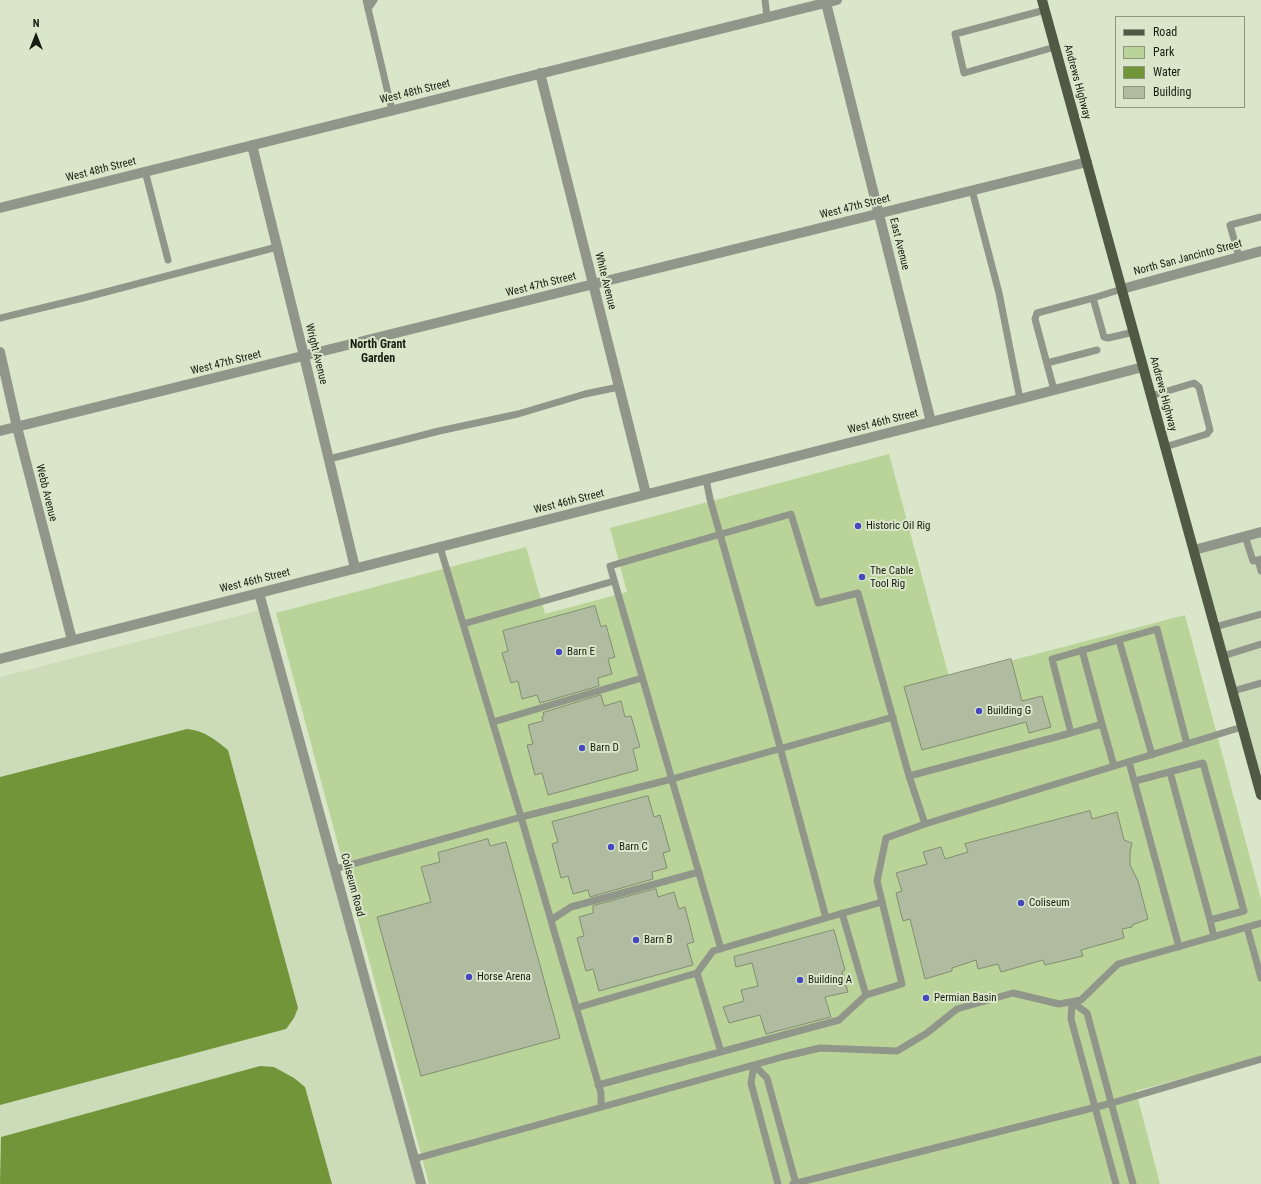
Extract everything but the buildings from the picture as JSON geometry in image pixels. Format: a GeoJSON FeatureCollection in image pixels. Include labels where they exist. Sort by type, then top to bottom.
{"type":"FeatureCollection","features":[{"type":"Feature","properties":{"kind":"main road","name":"Andrews Highway"},"geometry":{"type":"LineString","coordinates":[[1044,5],[1242,727],[1259,780],[1261,795]]}},
{"type":"Feature","properties":{"kind":"street","name":"West 48th Street"},"geometry":{"type":"LineString","coordinates":[[0,208],[837,0]]}},
{"type":"Feature","properties":{"kind":"street","name":"East Avenue"},"geometry":{"type":"LineString","coordinates":[[826,3],[931,422]]}},
{"type":"Feature","properties":{"kind":"street","name":"White Avenue"},"geometry":{"type":"LineString","coordinates":[[540,73],[646,494]]}},
{"type":"Feature","properties":{"kind":"street","name":"Wright Avenue"},"geometry":{"type":"LineString","coordinates":[[252,145],[355,568]]}},
{"type":"Feature","properties":{"kind":"street","name":"West 47th Street"},"geometry":{"type":"LineString","coordinates":[[0,431],[1087,162]]}},
{"type":"Feature","properties":{"kind":"street","name":"North San Jancinto Street"},"geometry":{"type":"LineString","coordinates":[[1122,289],[1261,251]]}},
{"type":"Feature","properties":{"kind":"street","name":"Webb Avenue"},"geometry":{"type":"LineString","coordinates":[[0,352],[17,427],[72,640]]}},
{"type":"Feature","properties":{"kind":"street","name":"West 46th Street"},"geometry":{"type":"LineString","coordinates":[[0,659],[1143,367]]}},
{"type":"Feature","properties":{"kind":"street"},"geometry":{"type":"LineString","coordinates":[[1194,550],[1261,532]]}},
{"type":"Feature","properties":{"kind":"street","name":"Coliseum Road"},"geometry":{"type":"LineString","coordinates":[[259,593],[421,1184]]}},
{"type":"Feature","properties":{"kind":"lane"},"geometry":{"type":"LineString","coordinates":[[366,0],[392,110]]}},
{"type":"Feature","properties":{"kind":"lane"},"geometry":{"type":"LineString","coordinates":[[368,9],[374,0]]}},
{"type":"Feature","properties":{"kind":"lane"},"geometry":{"type":"LineString","coordinates":[[765,0],[767,17]]}},
{"type":"Feature","properties":{"kind":"lane"},"geometry":{"type":"LineString","coordinates":[[1044,5],[955,34],[964,73],[1055,47]]}},
{"type":"Feature","properties":{"kind":"lane"},"geometry":{"type":"LineString","coordinates":[[145,171],[168,260]]}},
{"type":"Feature","properties":{"kind":"lane"},"geometry":{"type":"LineString","coordinates":[[972,190],[999,293],[1020,399]]}},
{"type":"Feature","properties":{"kind":"lane"},"geometry":{"type":"LineString","coordinates":[[1239,257],[1230,225],[1261,217]]}},
{"type":"Feature","properties":{"kind":"lane"},"geometry":{"type":"LineString","coordinates":[[0,318],[83,298],[277,247]]}},
{"type":"Feature","properties":{"kind":"lane"},"geometry":{"type":"LineString","coordinates":[[1054,390],[1035,319],[1037,313],[1122,289]]}},
{"type":"Feature","properties":{"kind":"lane"},"geometry":{"type":"LineString","coordinates":[[1093,298],[1104,337],[1108,338],[1134,332]]}},
{"type":"Feature","properties":{"kind":"lane"},"geometry":{"type":"LineString","coordinates":[[1047,363],[1097,350]]}},
{"type":"Feature","properties":{"kind":"lane"},"geometry":{"type":"LineString","coordinates":[[1151,396],[1194,383],[1198,386],[1210,430],[1207,434],[1165,447]]}},
{"type":"Feature","properties":{"kind":"lane"},"geometry":{"type":"LineString","coordinates":[[329,459],[439,431],[518,414],[584,394],[619,387]]}},
{"type":"Feature","properties":{"kind":"lane"},"geometry":{"type":"LineString","coordinates":[[706,479],[710,500],[780,748],[792,798],[814,868],[826,918]]}},
{"type":"Feature","properties":{"kind":"lane"},"geometry":{"type":"LineString","coordinates":[[721,949],[610,566],[791,514],[818,603],[858,593],[925,824]]}},
{"type":"Feature","properties":{"kind":"lane"},"geometry":{"type":"LineString","coordinates":[[1245,536],[1253,561],[1260,559],[1261,571]]}},
{"type":"Feature","properties":{"kind":"lane"},"geometry":{"type":"LineString","coordinates":[[440,547],[551,920],[601,1094],[601,1107]]}},
{"type":"Feature","properties":{"kind":"lane"},"geometry":{"type":"LineString","coordinates":[[463,624],[614,582]]}},
{"type":"Feature","properties":{"kind":"lane"},"geometry":{"type":"LineString","coordinates":[[1215,627],[1261,614]]}},
{"type":"Feature","properties":{"kind":"lane"},"geometry":{"type":"LineString","coordinates":[[1071,733],[1052,659],[1157,629],[1187,744]]}},
{"type":"Feature","properties":{"kind":"lane"},"geometry":{"type":"LineString","coordinates":[[1119,640],[1152,755]]}},
{"type":"Feature","properties":{"kind":"lane"},"geometry":{"type":"LineString","coordinates":[[1223,656],[1261,644]]}},
{"type":"Feature","properties":{"kind":"lane"},"geometry":{"type":"LineString","coordinates":[[1082,650],[1114,766]]}},
{"type":"Feature","properties":{"kind":"lane"},"geometry":{"type":"LineString","coordinates":[[492,722],[642,678]]}},
{"type":"Feature","properties":{"kind":"lane"},"geometry":{"type":"LineString","coordinates":[[1233,692],[1261,683]]}},
{"type":"Feature","properties":{"kind":"lane"},"geometry":{"type":"LineString","coordinates":[[335,869],[893,717]]}},
{"type":"Feature","properties":{"kind":"lane"},"geometry":{"type":"LineString","coordinates":[[910,776],[1102,724]]}},
{"type":"Feature","properties":{"kind":"lane"},"geometry":{"type":"LineString","coordinates":[[598,1085],[838,1020],[866,995],[902,984],[877,882],[886,838],[925,824],[1242,727]]}},
{"type":"Feature","properties":{"kind":"lane"},"geometry":{"type":"LineString","coordinates":[[1129,762],[1179,947]]}},
{"type":"Feature","properties":{"kind":"lane"},"geometry":{"type":"LineString","coordinates":[[1135,781],[1203,764],[1244,911],[1210,920]]}},
{"type":"Feature","properties":{"kind":"lane"},"geometry":{"type":"LineString","coordinates":[[1170,772],[1214,937]]}},
{"type":"Feature","properties":{"kind":"lane"},"geometry":{"type":"LineString","coordinates":[[551,920],[571,907],[699,872]]}},
{"type":"Feature","properties":{"kind":"lane"},"geometry":{"type":"LineString","coordinates":[[576,1008],[697,973],[713,951],[882,902]]}},
{"type":"Feature","properties":{"kind":"lane"},"geometry":{"type":"LineString","coordinates":[[842,913],[866,995]]}},
{"type":"Feature","properties":{"kind":"lane"},"geometry":{"type":"LineString","coordinates":[[414,1159],[820,1048],[897,1051],[927,1033],[957,1009],[1013,993],[1059,1004],[1081,1000],[1118,964],[1261,924]]}},
{"type":"Feature","properties":{"kind":"lane"},"geometry":{"type":"LineString","coordinates":[[1248,927],[1261,978]]}},
{"type":"Feature","properties":{"kind":"lane"},"geometry":{"type":"LineString","coordinates":[[697,973],[721,1052]]}},
{"type":"Feature","properties":{"kind":"lane"},"geometry":{"type":"LineString","coordinates":[[1072,1002],[1087,1013],[1133,1184]]}},
{"type":"Feature","properties":{"kind":"lane"},"geometry":{"type":"LineString","coordinates":[[1072,1002],[1071,1019],[1116,1184]]}},
{"type":"Feature","properties":{"kind":"lane"},"geometry":{"type":"LineString","coordinates":[[754,1065],[767,1078],[795,1184],[1112,1103],[1261,1059]]}},
{"type":"Feature","properties":{"kind":"lane"},"geometry":{"type":"LineString","coordinates":[[754,1065],[751,1083],[778,1184]]}},
{"type":"Feature","properties":{"kind":"shaded area"},"geometry":{"type":"Polygon","coordinates":[[[1261,532],[1261,794],[1194,550],[1261,532]]]}},
{"type":"Feature","properties":{"kind":"shaded area"},"geometry":{"type":"Polygon","coordinates":[[[265,609],[421,1184],[0,1184],[0,677],[265,609]]]}},
{"type":"Feature","properties":{"kind":"green space"},"geometry":{"type":"Polygon","coordinates":[[[889,454],[949,677],[1185,615],[1261,899],[1261,1057],[1136,1091],[1160,1184],[429,1184],[276,613],[526,547],[545,614],[627,592],[610,528],[889,454]]]}},
{"type":"Feature","properties":{"kind":"water"},"geometry":{"type":"Polygon","coordinates":[[[187,729],[199,732],[214,739],[228,750],[298,1008],[294,1018],[286,1029],[0,1105],[0,777],[187,729]]]}},
{"type":"Feature","properties":{"kind":"water"},"geometry":{"type":"Polygon","coordinates":[[[260,1066],[274,1067],[294,1078],[305,1087],[332,1184],[0,1184],[1,1137],[260,1066]]]}},
{"type":"Feature","properties":{"kind":"place","name":"Historic Oil Rig"},"geometry":{"type":"Point","coordinates":[858,526]}},
{"type":"Feature","properties":{"kind":"place","name":"The Cable Tool Rig"},"geometry":{"type":"Point","coordinates":[862,577]}},
{"type":"Feature","properties":{"kind":"place","name":"Barn E"},"geometry":{"type":"Point","coordinates":[559,652]}},
{"type":"Feature","properties":{"kind":"place","name":"Building G"},"geometry":{"type":"Point","coordinates":[979,711]}},
{"type":"Feature","properties":{"kind":"place","name":"Barn D"},"geometry":{"type":"Point","coordinates":[582,748]}},
{"type":"Feature","properties":{"kind":"place","name":"Barn C"},"geometry":{"type":"Point","coordinates":[611,847]}},
{"type":"Feature","properties":{"kind":"place","name":"Coliseum"},"geometry":{"type":"Point","coordinates":[1021,903]}},
{"type":"Feature","properties":{"kind":"place","name":"Barn B"},"geometry":{"type":"Point","coordinates":[636,940]}},
{"type":"Feature","properties":{"kind":"place","name":"Horse Arena"},"geometry":{"type":"Point","coordinates":[469,977]}},
{"type":"Feature","properties":{"kind":"place","name":"Building A"},"geometry":{"type":"Point","coordinates":[800,980]}},
{"type":"Feature","properties":{"kind":"place","name":"Permian Basin"},"geometry":{"type":"Point","coordinates":[926,998]}},
{"type":"Feature","properties":{"kind":"district","name":"North Grant Garden"},"geometry":{"type":"Point","coordinates":[378,352]}}]}
